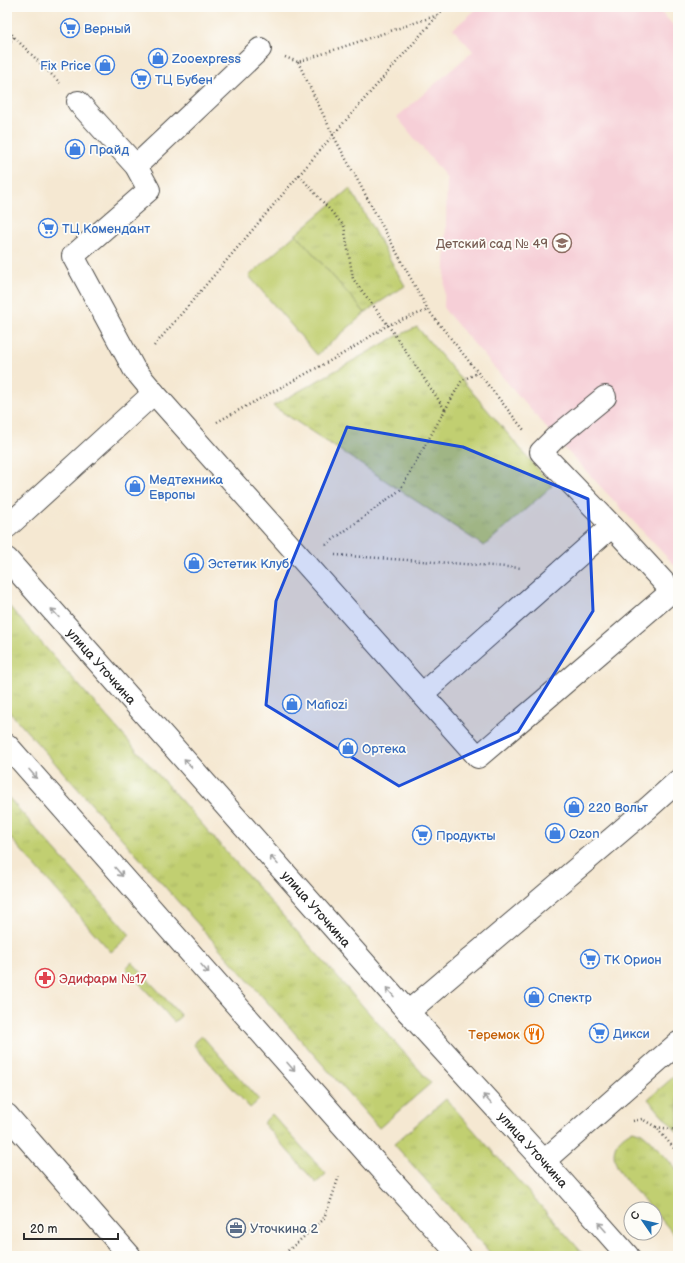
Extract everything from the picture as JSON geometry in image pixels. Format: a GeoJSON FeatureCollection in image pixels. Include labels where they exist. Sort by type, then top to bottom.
{"type":"FeatureCollection","features":[{"type":"Feature","properties":{"kind":"street"},"geometry":{"type":"LineString","coordinates":[[136,166],[260,49]]}},
{"type":"Feature","properties":{"kind":"street"},"geometry":{"type":"LineString","coordinates":[[78,102],[136,166],[149,190],[73,256],[134,369],[193,435],[310,557],[422,694],[478,757],[675,592],[541,452],[555,438],[604,397]]}},
{"type":"Feature","properties":{"kind":"street"},"geometry":{"type":"LineString","coordinates":[[7,527],[154,393]]}},
{"type":"Feature","properties":{"kind":"street"},"geometry":{"type":"LineString","coordinates":[[422,694],[612,526]]}},
{"type":"Feature","properties":{"kind":"street","name":"улица Уточкина"},"geometry":{"type":"LineString","coordinates":[[7,559],[408,1012],[544,1161],[628,1256]]}},
{"type":"Feature","properties":{"kind":"street"},"geometry":{"type":"LineString","coordinates":[[7,745],[366,1152],[460,1256]]}},
{"type":"Feature","properties":{"kind":"street"},"geometry":{"type":"LineString","coordinates":[[408,1012],[675,792]]}},
{"type":"Feature","properties":{"kind":"street"},"geometry":{"type":"LineString","coordinates":[[544,1161],[678,1043]]}},
{"type":"Feature","properties":{"kind":"street"},"geometry":{"type":"LineString","coordinates":[[7,1115],[130,1256]]}},
{"type":"Feature","properties":{"kind":"path"},"geometry":{"type":"LineString","coordinates":[[134,369],[332,135],[445,7]]}},
{"type":"Feature","properties":{"kind":"path"},"geometry":{"type":"LineString","coordinates":[[260,49],[298,62],[438,15]]}},
{"type":"Feature","properties":{"kind":"path"},"geometry":{"type":"LineString","coordinates":[[7,28],[78,102]]}},
{"type":"Feature","properties":{"kind":"path"},"geometry":{"type":"LineString","coordinates":[[8,44],[14,37]]}},
{"type":"Feature","properties":{"kind":"path"},"geometry":{"type":"LineString","coordinates":[[298,62],[332,135],[428,310],[541,452]]}},
{"type":"Feature","properties":{"kind":"path"},"geometry":{"type":"LineString","coordinates":[[299,175],[344,226],[353,279],[388,325],[446,410]]}},
{"type":"Feature","properties":{"kind":"path"},"geometry":{"type":"LineString","coordinates":[[193,435],[348,351],[388,325],[428,310]]}},
{"type":"Feature","properties":{"kind":"path"},"geometry":{"type":"LineString","coordinates":[[310,557],[400,490],[462,380],[478,373]]}},
{"type":"Feature","properties":{"kind":"path"},"geometry":{"type":"LineString","coordinates":[[310,557],[561,571]]}},
{"type":"Feature","properties":{"kind":"path"},"geometry":{"type":"LineString","coordinates":[[628,1122],[642,1119],[656,1127],[678,1152]]}},
{"type":"Feature","properties":{"kind":"path"},"geometry":{"type":"LineString","coordinates":[[656,1127],[678,1130]]}},
{"type":"Feature","properties":{"kind":"path"},"geometry":{"type":"LineString","coordinates":[[282,1256],[323,1220],[339,1176]]}},
{"type":"Feature","properties":{"kind":"highlighted area"},"geometry":{"type":"Polygon","coordinates":[[[347,427],[463,447],[588,499],[593,611],[518,732],[399,786],[266,705],[276,601],[347,427]]]}},
{"type":"Feature","properties":{"kind":"shaded area","name":"Детский сад № 49"},"geometry":{"type":"Polygon","coordinates":[[[479,7],[657,7],[678,31],[678,569],[555,438],[444,309],[447,178],[397,117],[473,51],[453,29],[479,7]]]}},
{"type":"Feature","properties":{"kind":"green space"},"geometry":{"type":"Polygon","coordinates":[[[350,188],[405,286],[365,313],[296,234],[350,188]]]}},
{"type":"Feature","properties":{"kind":"green space"},"geometry":{"type":"Polygon","coordinates":[[[296,234],[365,313],[317,355],[249,276],[296,234]]]}},
{"type":"Feature","properties":{"kind":"green space"},"geometry":{"type":"Polygon","coordinates":[[[417,327],[552,486],[484,546],[273,406],[395,337],[417,327]]]}},
{"type":"Feature","properties":{"kind":"green space"},"geometry":{"type":"Polygon","coordinates":[[[7,604],[431,1083],[379,1128],[7,709],[7,604]]]}},
{"type":"Feature","properties":{"kind":"green space"},"geometry":{"type":"Polygon","coordinates":[[[7,796],[130,935],[111,952],[7,834],[7,796]]]}},
{"type":"Feature","properties":{"kind":"green space"},"geometry":{"type":"Polygon","coordinates":[[[132,962],[181,1016],[174,1022],[126,968],[132,962]]]}},
{"type":"Feature","properties":{"kind":"green space"},"geometry":{"type":"Polygon","coordinates":[[[202,1036],[259,1100],[250,1108],[193,1044],[202,1036]]]}},
{"type":"Feature","properties":{"kind":"green space"},"geometry":{"type":"Polygon","coordinates":[[[678,1073],[678,1133],[648,1099],[678,1073]]]}},
{"type":"Feature","properties":{"kind":"green space"},"geometry":{"type":"Polygon","coordinates":[[[446,1099],[585,1256],[493,1256],[394,1144],[446,1099]]]}},
{"type":"Feature","properties":{"kind":"green space"},"geometry":{"type":"Polygon","coordinates":[[[272,1114],[326,1174],[316,1183],[263,1123],[272,1114]]]}},
{"type":"Feature","properties":{"kind":"green space"},"geometry":{"type":"Polygon","coordinates":[[[633,1130],[642,1133],[678,1171],[678,1239],[663,1221],[663,1201],[645,1201],[619,1170],[615,1159],[615,1149],[620,1139],[633,1130]]]}},
{"type":"Feature","properties":{"kind":"place","name":"Верный"},"geometry":{"type":"Point","coordinates":[70,28]}},
{"type":"Feature","properties":{"kind":"place","name":"Zooexpress"},"geometry":{"type":"Point","coordinates":[158,58]}},
{"type":"Feature","properties":{"kind":"place","name":"Fix Price"},"geometry":{"type":"Point","coordinates":[105,65]}},
{"type":"Feature","properties":{"kind":"place","name":"ТЦ Бубен"},"geometry":{"type":"Point","coordinates":[141,79]}},
{"type":"Feature","properties":{"kind":"place","name":"Прайд"},"geometry":{"type":"Point","coordinates":[75,149]}},
{"type":"Feature","properties":{"kind":"place","name":"ТЦ Комендант"},"geometry":{"type":"Point","coordinates":[48,228]}},
{"type":"Feature","properties":{"kind":"place","name":"Детский сад № 49"},"geometry":{"type":"Point","coordinates":[562,243]}},
{"type":"Feature","properties":{"kind":"place","name":"Медтехника Европы"},"geometry":{"type":"Point","coordinates":[135,486]}},
{"type":"Feature","properties":{"kind":"place","name":"Эстетик Клуб"},"geometry":{"type":"Point","coordinates":[194,563]}},
{"type":"Feature","properties":{"kind":"place","name":"Mafiozi"},"geometry":{"type":"Point","coordinates":[292,704]}},
{"type":"Feature","properties":{"kind":"place","name":"Ортека"},"geometry":{"type":"Point","coordinates":[348,748]}},
{"type":"Feature","properties":{"kind":"place","name":"220 Вольт"},"geometry":{"type":"Point","coordinates":[574,807]}},
{"type":"Feature","properties":{"kind":"place","name":"Ozon"},"geometry":{"type":"Point","coordinates":[555,833]}},
{"type":"Feature","properties":{"kind":"place","name":"Продукты"},"geometry":{"type":"Point","coordinates":[422,835]}},
{"type":"Feature","properties":{"kind":"place","name":"ТК Орион"},"geometry":{"type":"Point","coordinates":[590,959]}},
{"type":"Feature","properties":{"kind":"place","name":"Эдифарм №17"},"geometry":{"type":"Point","coordinates":[45,978]}},
{"type":"Feature","properties":{"kind":"place","name":"Спектр"},"geometry":{"type":"Point","coordinates":[534,997]}},
{"type":"Feature","properties":{"kind":"place","name":"Дикси"},"geometry":{"type":"Point","coordinates":[599,1033]}},
{"type":"Feature","properties":{"kind":"place","name":"Теремок"},"geometry":{"type":"Point","coordinates":[534,1034]}},
{"type":"Feature","properties":{"kind":"place","name":"Уточкина 2"},"geometry":{"type":"Point","coordinates":[236,1228]}}]}
